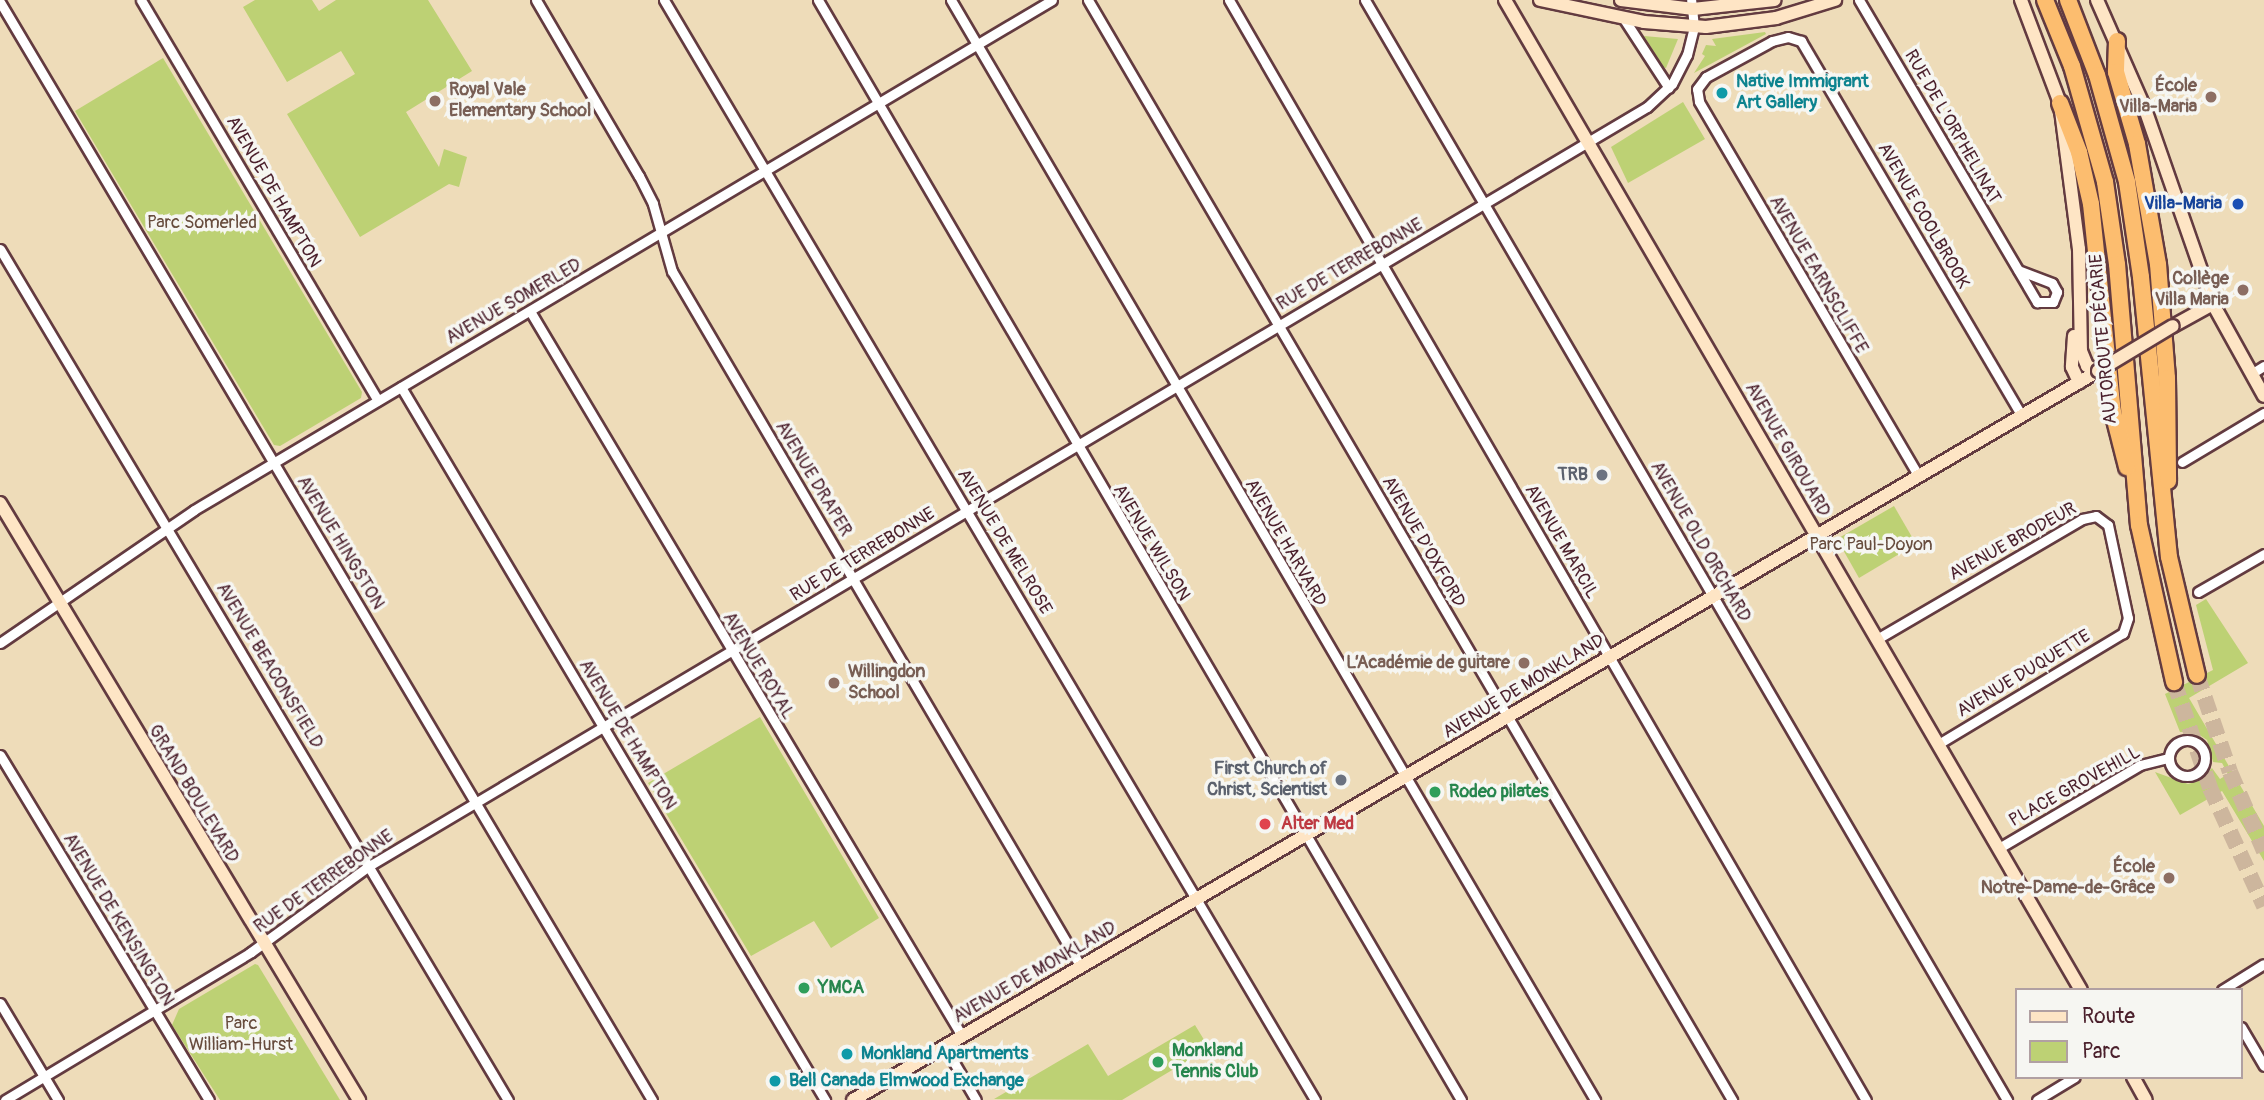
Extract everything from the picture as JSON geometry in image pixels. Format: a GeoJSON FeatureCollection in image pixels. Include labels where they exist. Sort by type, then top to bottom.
{"type":"FeatureCollection","features":[{"type":"Feature","properties":{"kind":"highway","name":"AUTOROUTE DÉCARIE"},"geometry":{"type":"LineString","coordinates":[[2045,0],[2072,66],[2105,182],[2119,276],[2136,496],[2146,571],[2174,682]]}},
{"type":"Feature","properties":{"kind":"highway"},"geometry":{"type":"LineString","coordinates":[[2068,0],[2098,75],[2127,182],[2140,266],[2169,557],[2197,675]]}},
{"type":"Feature","properties":{"kind":"highway"},"geometry":{"type":"LineString","coordinates":[[2117,41],[2116,72],[2146,184],[2161,285],[2167,378],[2169,557]]}},
{"type":"Feature","properties":{"kind":"highway"},"geometry":{"type":"LineString","coordinates":[[2060,103],[2079,152],[2089,195],[2116,433],[2136,496]]}},
{"type":"Feature","properties":{"kind":"street","name":"AVENUE DE HAMPTON"},"geometry":{"type":"LineString","coordinates":[[141,0],[378,400]]}},
{"type":"Feature","properties":{"kind":"street","name":"AVENUE DRAPER"},"geometry":{"type":"LineString","coordinates":[[536,0],[639,176],[653,204],[672,271],[858,576],[1081,967]]}},
{"type":"Feature","properties":{"kind":"street","name":"AVENUE DE MELROSE"},"geometry":{"type":"LineString","coordinates":[[664,0],[1315,1100]]}},
{"type":"Feature","properties":{"kind":"street","name":"AVENUE WILSON"},"geometry":{"type":"LineString","coordinates":[[818,0],[1075,446],[1461,1100]]}},
{"type":"Feature","properties":{"kind":"street","name":"AVENUE HARVARD"},"geometry":{"type":"LineString","coordinates":[[951,0],[1595,1100]]}},
{"type":"Feature","properties":{"kind":"street","name":"AVENUE SOMERLED"},"geometry":{"type":"LineString","coordinates":[[0,643],[60,604],[168,526],[1052,0]]}},
{"type":"Feature","properties":{"kind":"street","name":"AVENUE D'OXFORD"},"geometry":{"type":"LineString","coordinates":[[1088,0],[1731,1100]]}},
{"type":"Feature","properties":{"kind":"street","name":"AVENUE MARCIL"},"geometry":{"type":"LineString","coordinates":[[1228,0],[1866,1100]]}},
{"type":"Feature","properties":{"kind":"street","name":"AVENUE OLD ORCHARD"},"geometry":{"type":"LineString","coordinates":[[1365,0],[2007,1100]]}},
{"type":"Feature","properties":{"kind":"street","name":"AVENUE GIROUARD"},"geometry":{"type":"LineString","coordinates":[[1506,0],[2080,988]]}},
{"type":"Feature","properties":{"kind":"street"},"geometry":{"type":"LineString","coordinates":[[1540,0],[1624,19],[1694,27],[1764,21],[1835,0]]}},
{"type":"Feature","properties":{"kind":"street"},"geometry":{"type":"LineString","coordinates":[[1621,0],[1692,4],[1775,0]]}},
{"type":"Feature","properties":{"kind":"street","name":"RUE DE L'ORPHELINAT"},"geometry":{"type":"LineString","coordinates":[[1859,0],[2018,270],[2037,302],[2046,306],[2053,302],[2054,285],[2018,270]]}},
{"type":"Feature","properties":{"kind":"street"},"geometry":{"type":"LineString","coordinates":[[2021,0],[2060,103],[2079,249],[2082,357],[2087,366],[2098,371]]}},
{"type":"Feature","properties":{"kind":"street"},"geometry":{"type":"LineString","coordinates":[[2098,0],[2117,41],[2204,283],[2264,396]]}},
{"type":"Feature","properties":{"kind":"street","name":"AVENUE HINGSTON"},"geometry":{"type":"LineString","coordinates":[[0,2],[652,1100]]}},
{"type":"Feature","properties":{"kind":"street","name":"RUE DE TERREBONNE"},"geometry":{"type":"LineString","coordinates":[[5,1100],[263,944],[369,866],[1647,107],[1669,88],[1685,61],[1694,27],[1692,4]]}},
{"type":"Feature","properties":{"kind":"street"},"geometry":{"type":"LineString","coordinates":[[1624,19],[1669,88]]}},
{"type":"Feature","properties":{"kind":"street","name":"AVENUE EARNSCLIFFE"},"geometry":{"type":"LineString","coordinates":[[1794,38],[1761,46],[1702,80],[1697,89],[1699,101],[1917,475]]}},
{"type":"Feature","properties":{"kind":"street","name":"AVENUE COOLBROOK"},"geometry":{"type":"LineString","coordinates":[[1794,38],[1804,45],[2021,414]]}},
{"type":"Feature","properties":{"kind":"street","name":"AVENUE BEACONSFIELD"},"geometry":{"type":"LineString","coordinates":[[0,248],[508,1100]]}},
{"type":"Feature","properties":{"kind":"street"},"geometry":{"type":"LineString","coordinates":[[2079,382],[2072,364],[2080,294]]}},
{"type":"Feature","properties":{"kind":"street","name":"AVENUE DE MONKLAND"},"geometry":{"type":"LineString","coordinates":[[853,1100],[2213,304]]}},
{"type":"Feature","properties":{"kind":"street","name":"AVENUE ROYAL"},"geometry":{"type":"LineString","coordinates":[[530,311],[730,652],[962,1036]]}},
{"type":"Feature","properties":{"kind":"street"},"geometry":{"type":"LineString","coordinates":[[2251,374],[2264,366]]}},
{"type":"Feature","properties":{"kind":"street","name":"AVENUE DE HAMPTON"},"geometry":{"type":"LineString","coordinates":[[401,387],[824,1100]]}},
{"type":"Feature","properties":{"kind":"street"},"geometry":{"type":"LineString","coordinates":[[2182,462],[2264,413]]}},
{"type":"Feature","properties":{"kind":"street","name":"GRAND BOULEVARD"},"geometry":{"type":"LineString","coordinates":[[0,503],[359,1100]]}},
{"type":"Feature","properties":{"kind":"street","name":"AVENUE BRODEUR"},"geometry":{"type":"LineString","coordinates":[[1877,639],[2092,516],[2105,520],[2111,531],[2128,618],[2125,629]]}},
{"type":"Feature","properties":{"kind":"street"},"geometry":{"type":"LineString","coordinates":[[2198,592],[2264,554]]}},
{"type":"Feature","properties":{"kind":"street","name":"AVENUE DUQUETTE"},"geometry":{"type":"LineString","coordinates":[[1938,744],[2125,629]]}},
{"type":"Feature","properties":{"kind":"street","name":"PLACE GROVEHILL"},"geometry":{"type":"LineString","coordinates":[[2187,740],[2198,744],[2205,755],[2200,770],[2187,776],[2174,771],[2169,758],[2174,745],[2187,740]]}},
{"type":"Feature","properties":{"kind":"street","name":"AVENUE DE KENSINGTON"},"geometry":{"type":"LineString","coordinates":[[0,755],[209,1100]]}},
{"type":"Feature","properties":{"kind":"street","name":"PLACE GROVEHILL"},"geometry":{"type":"LineString","coordinates":[[1998,848],[2140,765],[2169,758]]}},
{"type":"Feature","properties":{"kind":"street"},"geometry":{"type":"LineString","coordinates":[[2225,988],[2264,964]]}},
{"type":"Feature","properties":{"kind":"street"},"geometry":{"type":"LineString","coordinates":[[0,1003],[58,1100]]}},
{"type":"Feature","properties":{"kind":"street"},"geometry":{"type":"LineString","coordinates":[[2243,1030],[2264,1066]]}},
{"type":"Feature","properties":{"kind":"street"},"geometry":{"type":"LineString","coordinates":[[945,1047],[976,1100]]}},
{"type":"Feature","properties":{"kind":"street"},"geometry":{"type":"LineString","coordinates":[[2036,1100],[2073,1079]]}},
{"type":"Feature","properties":{"kind":"street"},"geometry":{"type":"LineString","coordinates":[[2134,1079],[2146,1100]]}},
{"type":"Feature","properties":{"kind":"green space"},"geometry":{"type":"Polygon","coordinates":[[[255,0],[312,0],[319,11],[336,0],[428,0],[472,71],[406,112],[439,167],[444,149],[467,157],[459,187],[449,184],[360,237],[287,114],[355,74],[341,51],[287,82],[243,7],[255,0]]]}},
{"type":"Feature","properties":{"kind":"green space"},"geometry":{"type":"Polygon","coordinates":[[[1766,34],[1694,73],[1705,56],[1702,54],[1706,45],[1716,46],[1712,39],[1766,34]]]}},
{"type":"Feature","properties":{"kind":"green space"},"geometry":{"type":"Polygon","coordinates":[[[1644,36],[1678,39],[1666,68],[1663,67],[1644,36]]]}},
{"type":"Feature","properties":{"kind":"green space","name":"Parc Somerled"},"geometry":{"type":"Polygon","coordinates":[[[163,58],[362,392],[361,398],[280,446],[274,445],[75,111],[163,58]]]}},
{"type":"Feature","properties":{"kind":"green space"},"geometry":{"type":"Polygon","coordinates":[[[1683,102],[1705,139],[1628,183],[1611,147],[1683,102]]]}},
{"type":"Feature","properties":{"kind":"green space","name":"Parc Paul-Doyon"},"geometry":{"type":"Polygon","coordinates":[[[1894,506],[1916,544],[1859,578],[1837,539],[1894,506]]]}},
{"type":"Feature","properties":{"kind":"green space"},"geometry":{"type":"Polygon","coordinates":[[[2206,599],[2248,663],[2189,698],[2264,826],[2264,861],[2222,791],[2180,815],[2155,772],[2188,784],[2202,780],[2212,768],[2220,779],[2228,774],[2222,763],[2213,762],[2207,740],[2195,732],[2180,732],[2165,694],[2213,670],[2196,605],[2206,599]]]}},
{"type":"Feature","properties":{"kind":"green space"},"geometry":{"type":"Polygon","coordinates":[[[760,717],[879,918],[831,948],[814,921],[751,956],[648,783],[760,717]]]}},
{"type":"Feature","properties":{"kind":"green space","name":"Parc William-Hurst"},"geometry":{"type":"Polygon","coordinates":[[[255,964],[340,1100],[220,1100],[172,1025],[179,1009],[255,964]]]}},
{"type":"Feature","properties":{"kind":"green space","name":"Monkland Tennis Club"},"geometry":{"type":"Polygon","coordinates":[[[1195,1025],[1209,1048],[1122,1100],[994,1099],[1088,1044],[1108,1076],[1195,1025]]]}},
{"type":"Feature","properties":{"kind":"tunnel"},"geometry":{"type":"LineString","coordinates":[[2197,675],[2230,772],[2264,851]]}},
{"type":"Feature","properties":{"kind":"tunnel"},"geometry":{"type":"LineString","coordinates":[[2174,682],[2210,788],[2264,906]]}},
{"type":"Feature","properties":{"kind":"place","name":"Native Immigrant Art Gallery"},"geometry":{"type":"Point","coordinates":[1722,93]}},
{"type":"Feature","properties":{"kind":"place","name":"École Villa-Maria"},"geometry":{"type":"Point","coordinates":[2211,97]}},
{"type":"Feature","properties":{"kind":"place","name":"Royal Vale Elementary School"},"geometry":{"type":"Point","coordinates":[435,101]}},
{"type":"Feature","properties":{"kind":"place","name":"Villa-Maria"},"geometry":{"type":"Point","coordinates":[2238,204]}},
{"type":"Feature","properties":{"kind":"place","name":"Collège Villa Maria"},"geometry":{"type":"Point","coordinates":[2243,290]}},
{"type":"Feature","properties":{"kind":"place","name":"TRB"},"geometry":{"type":"Point","coordinates":[1602,475]}},
{"type":"Feature","properties":{"kind":"place","name":"L’Académie de guitare"},"geometry":{"type":"Point","coordinates":[1524,663]}},
{"type":"Feature","properties":{"kind":"place","name":"Willingdon School"},"geometry":{"type":"Point","coordinates":[834,683]}},
{"type":"Feature","properties":{"kind":"place","name":"First Church of Christ, Scientist"},"geometry":{"type":"Point","coordinates":[1341,780]}},
{"type":"Feature","properties":{"kind":"place","name":"Rodeo pilates"},"geometry":{"type":"Point","coordinates":[1435,792]}},
{"type":"Feature","properties":{"kind":"place","name":"Alter Med"},"geometry":{"type":"Point","coordinates":[1265,824]}},
{"type":"Feature","properties":{"kind":"place","name":"École Notre-Dame-de-Grâce"},"geometry":{"type":"Point","coordinates":[2169,878]}},
{"type":"Feature","properties":{"kind":"place","name":"YMCA"},"geometry":{"type":"Point","coordinates":[804,988]}},
{"type":"Feature","properties":{"kind":"place","name":"Monkland Apartments"},"geometry":{"type":"Point","coordinates":[847,1054]}},
{"type":"Feature","properties":{"kind":"place","name":"Monkland Tennis Club"},"geometry":{"type":"Point","coordinates":[1158,1062]}},
{"type":"Feature","properties":{"kind":"place","name":"Bell Canada Elmwood Exchange"},"geometry":{"type":"Point","coordinates":[775,1081]}}]}
